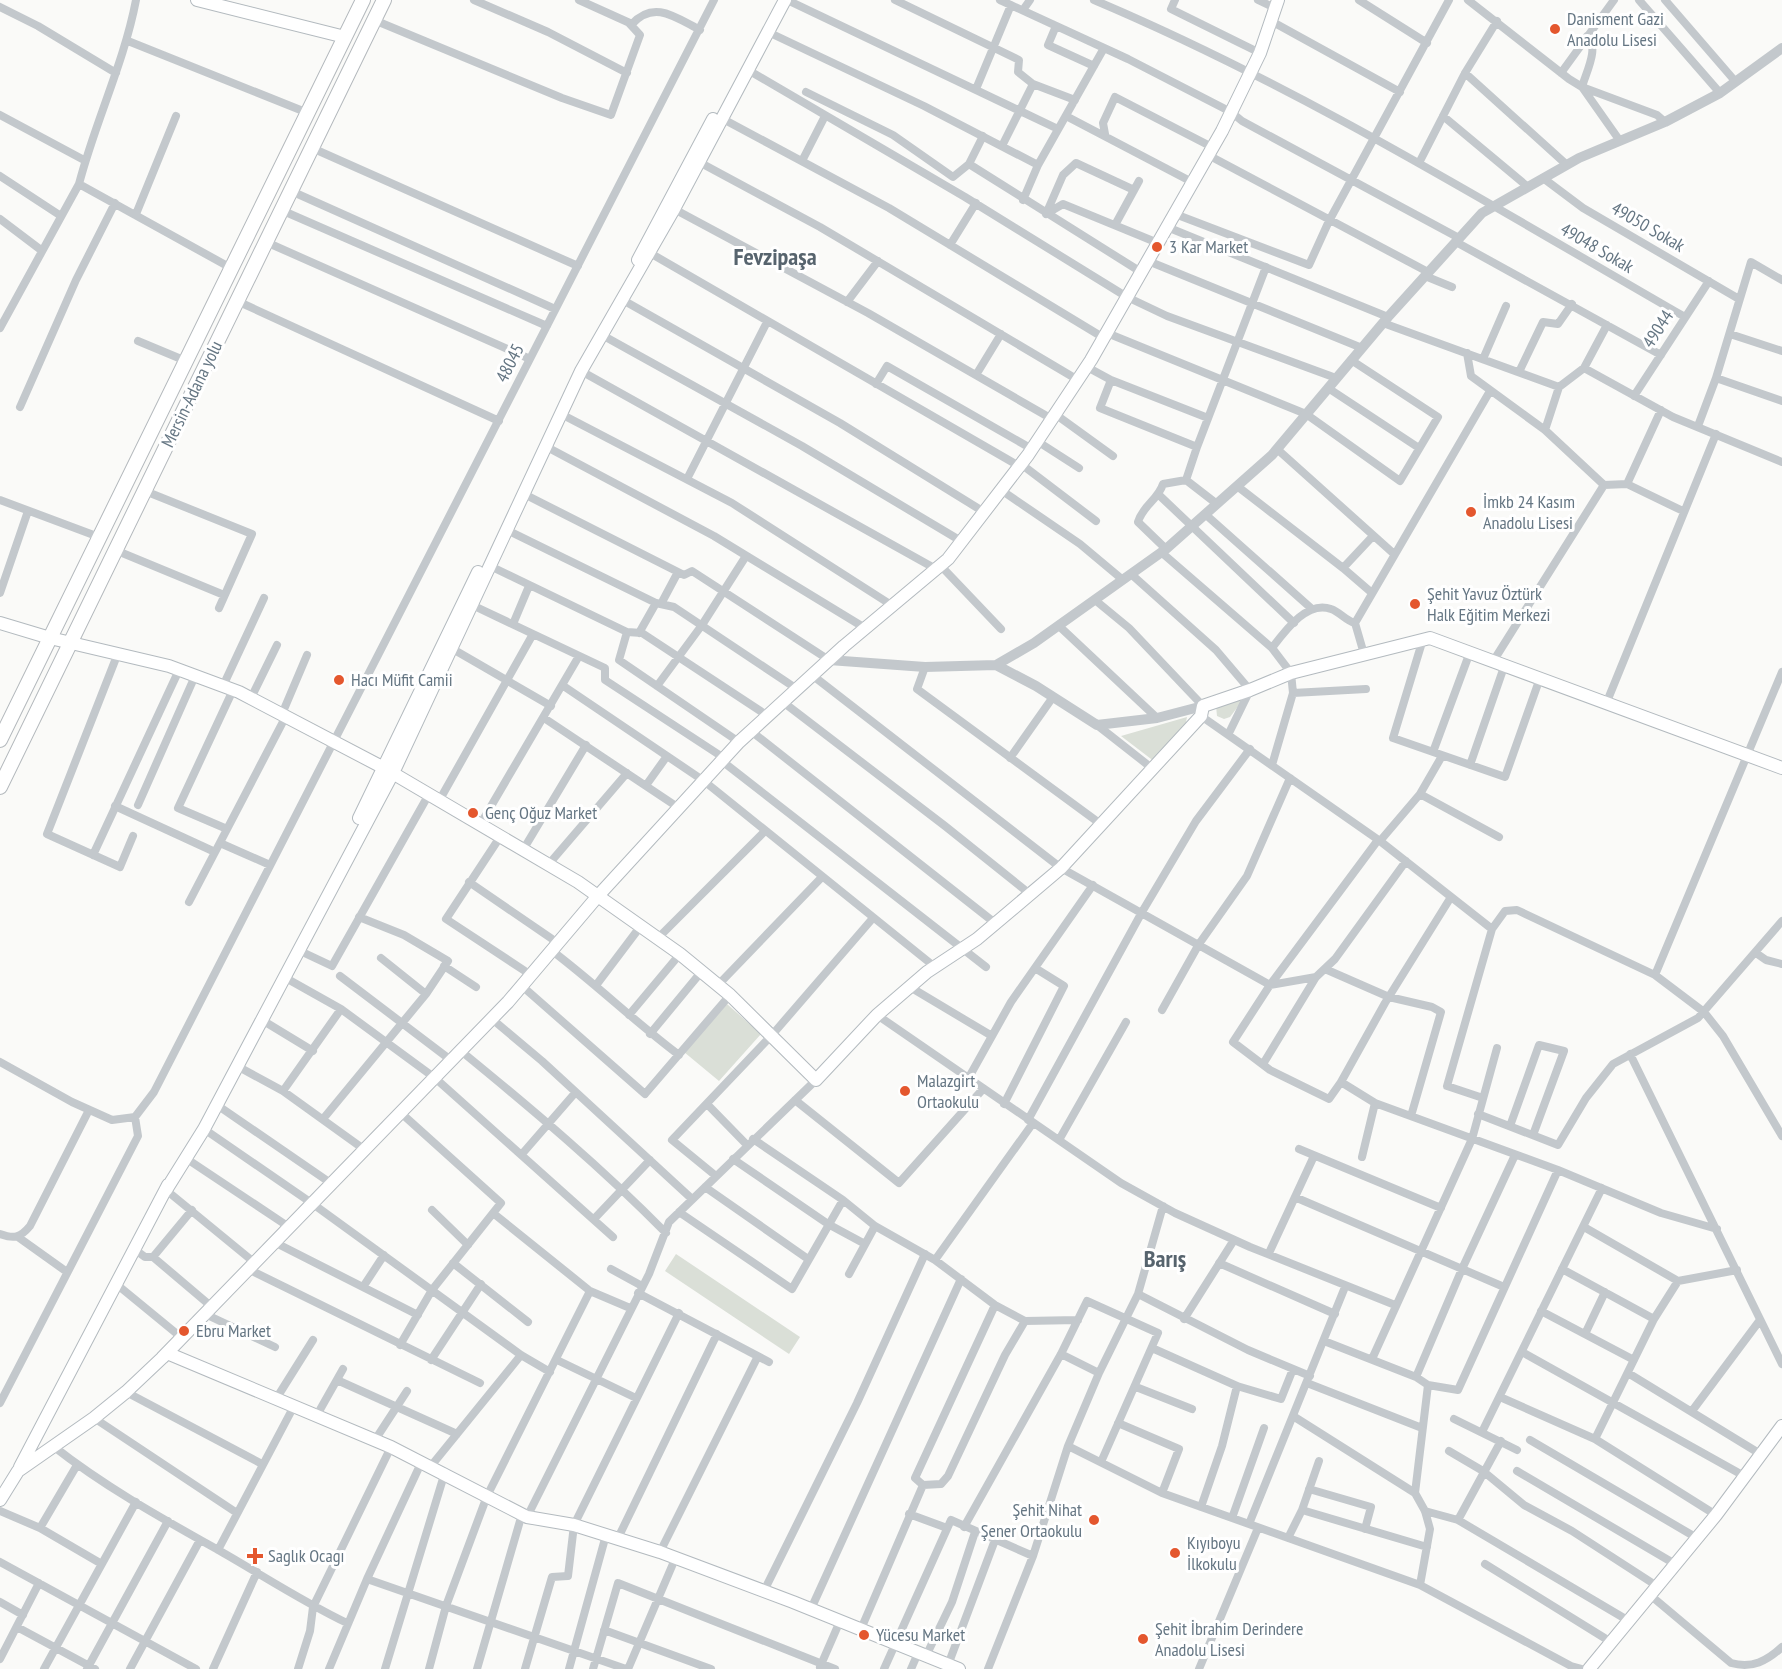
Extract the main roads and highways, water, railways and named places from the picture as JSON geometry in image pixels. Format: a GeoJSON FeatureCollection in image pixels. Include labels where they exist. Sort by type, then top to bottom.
{"type":"FeatureCollection","features":[{"type":"Feature","properties":{"kind":"highway","name":"Mersin-Adana yolu"},"geometry":{"type":"LineString","coordinates":[[0,740],[363,0]]}},
{"type":"Feature","properties":{"kind":"highway","name":"Mersin-Adana yolu"},"geometry":{"type":"LineString","coordinates":[[0,788],[384,0]]}},
{"type":"Feature","properties":{"kind":"main road"},"geometry":{"type":"LineString","coordinates":[[200,0],[345,37]]}},
{"type":"Feature","properties":{"kind":"main road"},"geometry":{"type":"LineString","coordinates":[[621,299],[645,244],[777,0]]}},
{"type":"Feature","properties":{"kind":"main road"},"geometry":{"type":"LineString","coordinates":[[0,1500],[115,1283],[166,1190],[204,1129],[262,1020],[452,648],[522,493],[581,371],[621,299],[650,253],[786,0]]}},
{"type":"Feature","properties":{"kind":"main road"},"geometry":{"type":"LineString","coordinates":[[0,1510],[9,1480],[126,1392],[182,1338],[462,1051],[522,986],[597,897],[739,742],[865,628],[938,567],[961,541],[1020,465],[1087,367],[1231,112],[1260,53],[1277,4]]}},
{"type":"Feature","properties":{"kind":"main road"},"geometry":{"type":"LineString","coordinates":[[166,1190],[178,1160],[388,771],[508,510],[522,493]]}},
{"type":"Feature","properties":{"kind":"main road"},"geometry":{"type":"LineString","coordinates":[[0,623],[50,638],[118,652],[180,670],[228,688],[284,715],[388,771],[548,865],[680,954],[730,995],[816,1080],[876,1015],[935,967],[995,923],[1061,868],[1153,769],[1202,711],[1291,673],[1430,638],[1782,768]]}},
{"type":"Feature","properties":{"kind":"main road"},"geometry":{"type":"LineString","coordinates":[[167,1353],[391,1447],[445,1472],[524,1516],[574,1525],[660,1552],[811,1609],[955,1668]]}},
{"type":"Feature","properties":{"kind":"main road"},"geometry":{"type":"LineString","coordinates":[[1590,1669],[1716,1515],[1782,1426]]}},
{"type":"Feature","properties":{"kind":"place","name":"Danisment Gazi Anadolu Lisesi"},"geometry":{"type":"Point","coordinates":[1555,29]}},
{"type":"Feature","properties":{"kind":"place","name":"3 Kar Market"},"geometry":{"type":"Point","coordinates":[1157,247]}},
{"type":"Feature","properties":{"kind":"place","name":"İmkb 24 Kasım Anadolu Lisesi"},"geometry":{"type":"Point","coordinates":[1471,512]}},
{"type":"Feature","properties":{"kind":"place","name":"Şehit Yavuz Öztürk Halk Eğitim Merkezi"},"geometry":{"type":"Point","coordinates":[1415,604]}},
{"type":"Feature","properties":{"kind":"place","name":"Hacı Müfit Camii"},"geometry":{"type":"Point","coordinates":[339,680]}},
{"type":"Feature","properties":{"kind":"place","name":"Genç Oğuz Market"},"geometry":{"type":"Point","coordinates":[473,813]}},
{"type":"Feature","properties":{"kind":"place","name":"Malazgirt Ortaokulu"},"geometry":{"type":"Point","coordinates":[905,1091]}},
{"type":"Feature","properties":{"kind":"place","name":"Ebru Market"},"geometry":{"type":"Point","coordinates":[184,1331]}},
{"type":"Feature","properties":{"kind":"place","name":"Şehit Nihat Şener Ortaokulu"},"geometry":{"type":"Point","coordinates":[1094,1520]}},
{"type":"Feature","properties":{"kind":"place","name":"Kıyıboyu İlkokulu"},"geometry":{"type":"Point","coordinates":[1175,1553]}},
{"type":"Feature","properties":{"kind":"place","name":"Saglık Ocagı"},"geometry":{"type":"Point","coordinates":[255,1556]}},
{"type":"Feature","properties":{"kind":"place","name":"Yücesu Market"},"geometry":{"type":"Point","coordinates":[864,1635]}},
{"type":"Feature","properties":{"kind":"place","name":"Şehit İbrahim Derindere Anadolu Lisesi"},"geometry":{"type":"Point","coordinates":[1143,1639]}},
{"type":"Feature","properties":{"kind":"district","name":"Fevzipaşa"},"geometry":{"type":"Point","coordinates":[775,257]}},
{"type":"Feature","properties":{"kind":"district","name":"Barış"},"geometry":{"type":"Point","coordinates":[1165,1259]}}]}
